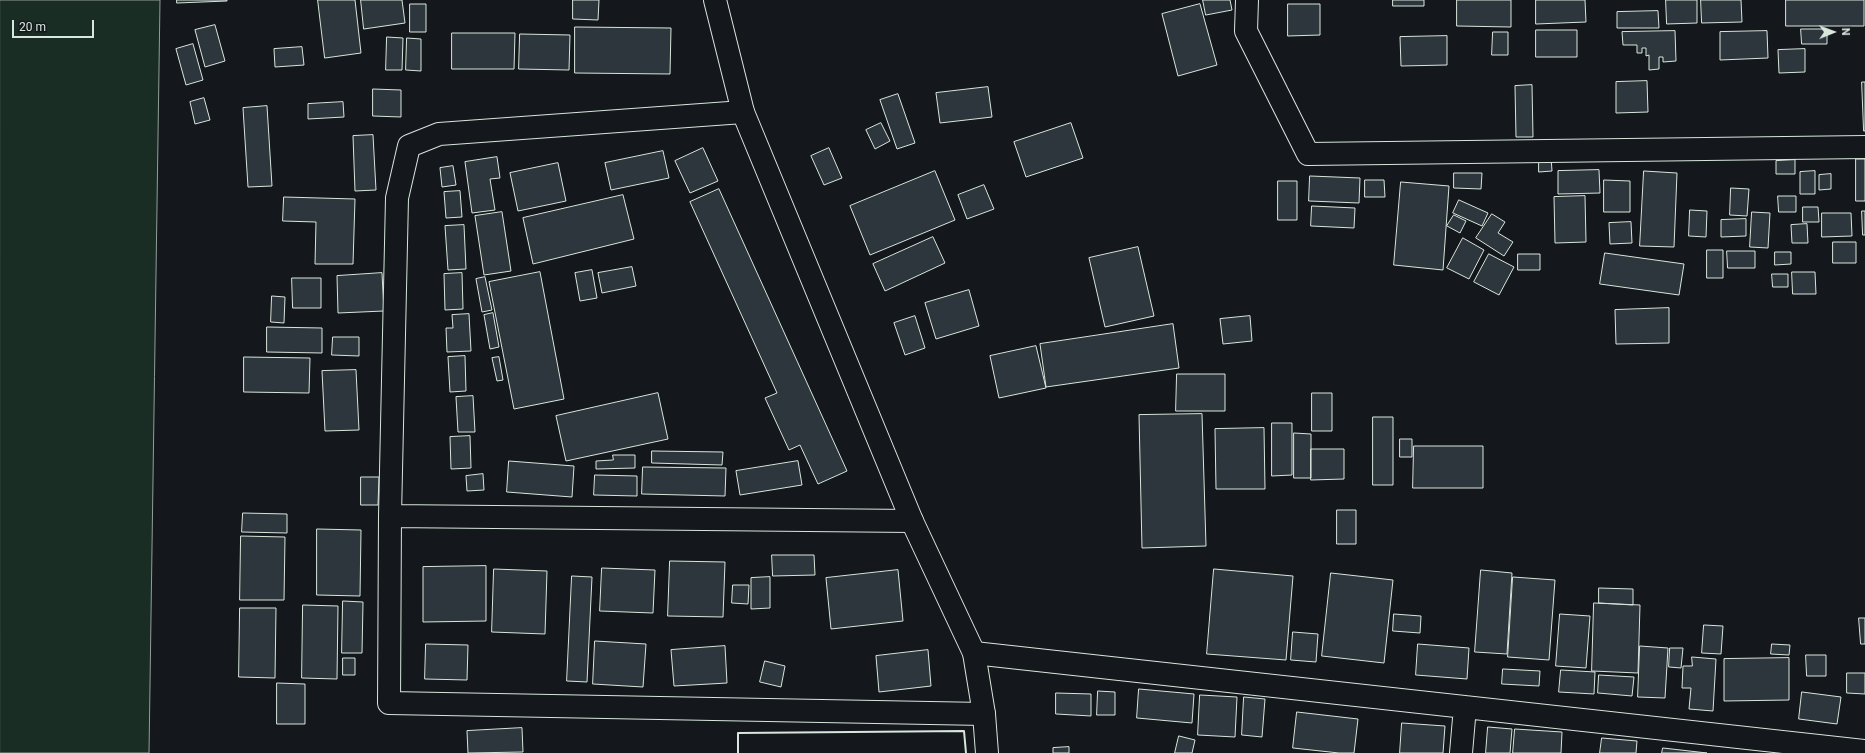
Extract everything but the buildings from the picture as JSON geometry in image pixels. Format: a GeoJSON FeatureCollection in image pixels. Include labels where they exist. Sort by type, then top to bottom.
{"type":"FeatureCollection","features":[{"type":"Feature","properties":{"kind":"street"},"geometry":{"type":"LineString","coordinates":[[715,0],[743,112],[912,521],[974,654],[984,714],[986,753]]}},
{"type":"Feature","properties":{"kind":"street"},"geometry":{"type":"LineString","coordinates":[[1246,0],[1246,31],[1308,154],[1865,147]]}},
{"type":"Feature","properties":{"kind":"street"},"geometry":{"type":"LineString","coordinates":[[743,112],[439,134],[409,146],[397,198],[390,516],[389,703],[984,714]]}},
{"type":"Feature","properties":{"kind":"street"},"geometry":{"type":"LineString","coordinates":[[390,516],[912,521]]}},
{"type":"Feature","properties":{"kind":"street"},"geometry":{"type":"LineString","coordinates":[[974,654],[1865,751]]}},
{"type":"Feature","properties":{"kind":"street"},"geometry":{"type":"LineString","coordinates":[[1460,753],[1465,707]]}},
{"type":"Feature","properties":{"kind":"green space"},"geometry":{"type":"Polygon","coordinates":[[[0,0],[160,0],[149,753],[0,753],[0,0]]]}},
{"type":"Feature","properties":{"kind":"wall"},"geometry":{"type":"LineString","coordinates":[[738,753],[738,733],[964,731],[966,753]]}}]}
